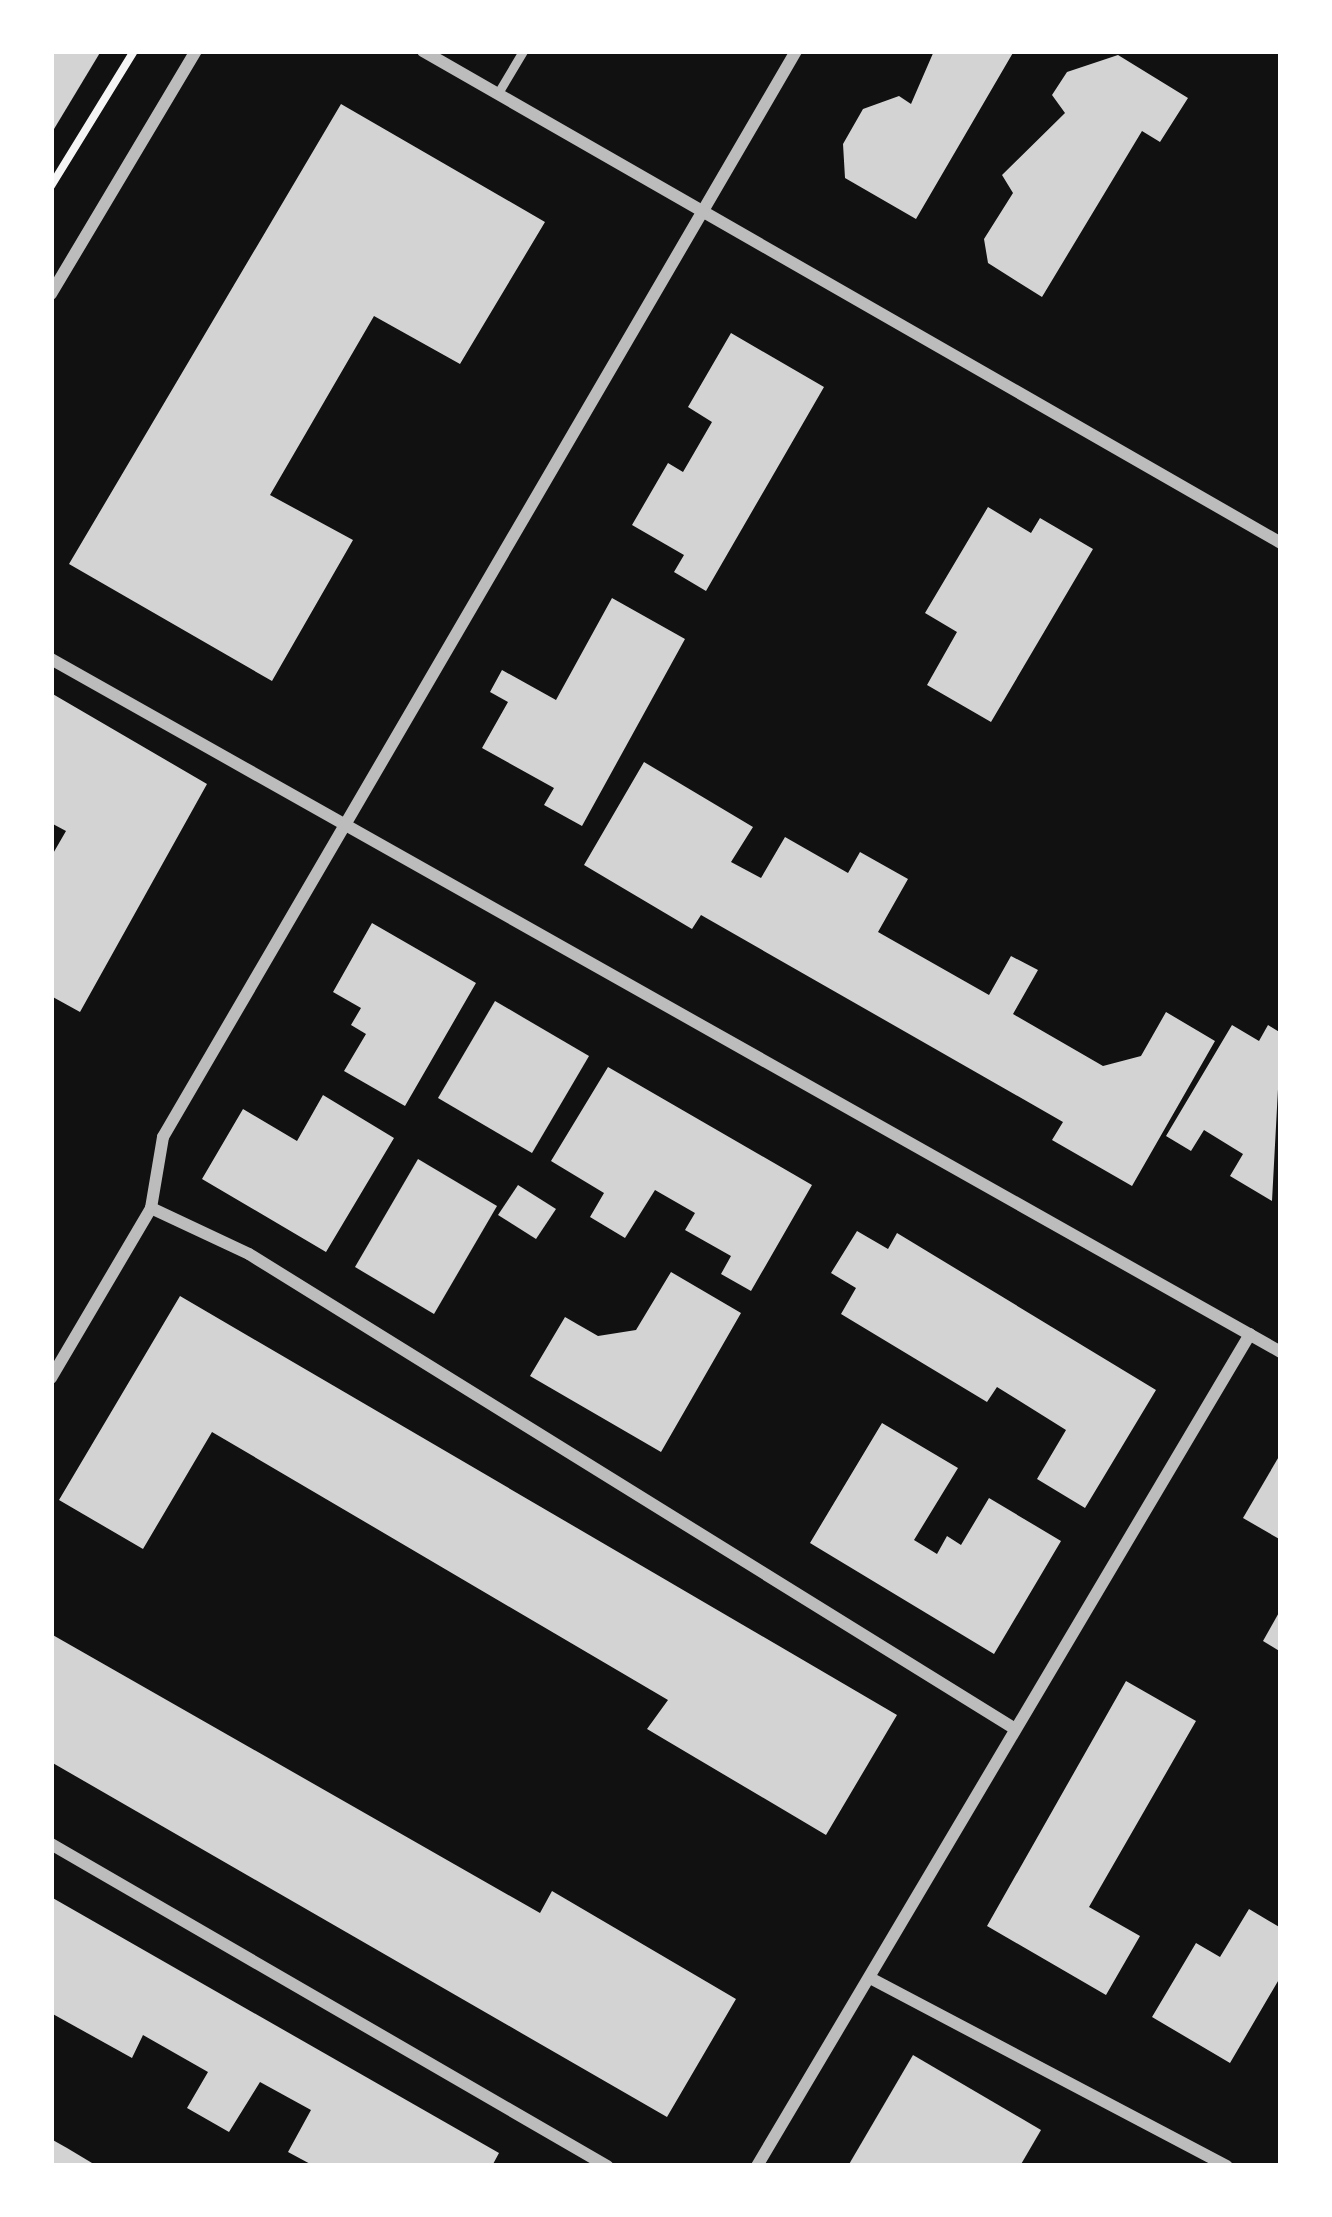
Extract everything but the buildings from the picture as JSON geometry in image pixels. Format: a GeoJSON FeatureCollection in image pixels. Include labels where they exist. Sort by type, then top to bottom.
{"type":"FeatureCollection","features":[{"type":"Feature","properties":{"kind":"street"},"geometry":{"type":"LineString","coordinates":[[51,294],[196,51]]}},
{"type":"Feature","properties":{"kind":"street"},"geometry":{"type":"LineString","coordinates":[[422,51],[704,208],[1281,543]]}},
{"type":"Feature","properties":{"kind":"street"},"geometry":{"type":"LineString","coordinates":[[51,1378],[151,1208],[163,1137],[796,51]]}},
{"type":"Feature","properties":{"kind":"street"},"geometry":{"type":"LineString","coordinates":[[51,659],[1281,1352]]}},
{"type":"Feature","properties":{"kind":"street"},"geometry":{"type":"LineString","coordinates":[[151,1208],[249,1253],[1012,1727]]}},
{"type":"Feature","properties":{"kind":"street"},"geometry":{"type":"LineString","coordinates":[[757,2166],[872,1979],[1012,1727],[1250,1334]]}},
{"type":"Feature","properties":{"kind":"street"},"geometry":{"type":"LineString","coordinates":[[51,1844],[607,2166]]}},
{"type":"Feature","properties":{"kind":"street"},"geometry":{"type":"LineString","coordinates":[[872,1979],[1227,2166]]}},
{"type":"Feature","properties":{"kind":"lane"},"geometry":{"type":"LineString","coordinates":[[498,93],[523,51]]}},
{"type":"Feature","properties":{"kind":"path"},"geometry":{"type":"LineString","coordinates":[[51,186],[134,51]]}}]}
